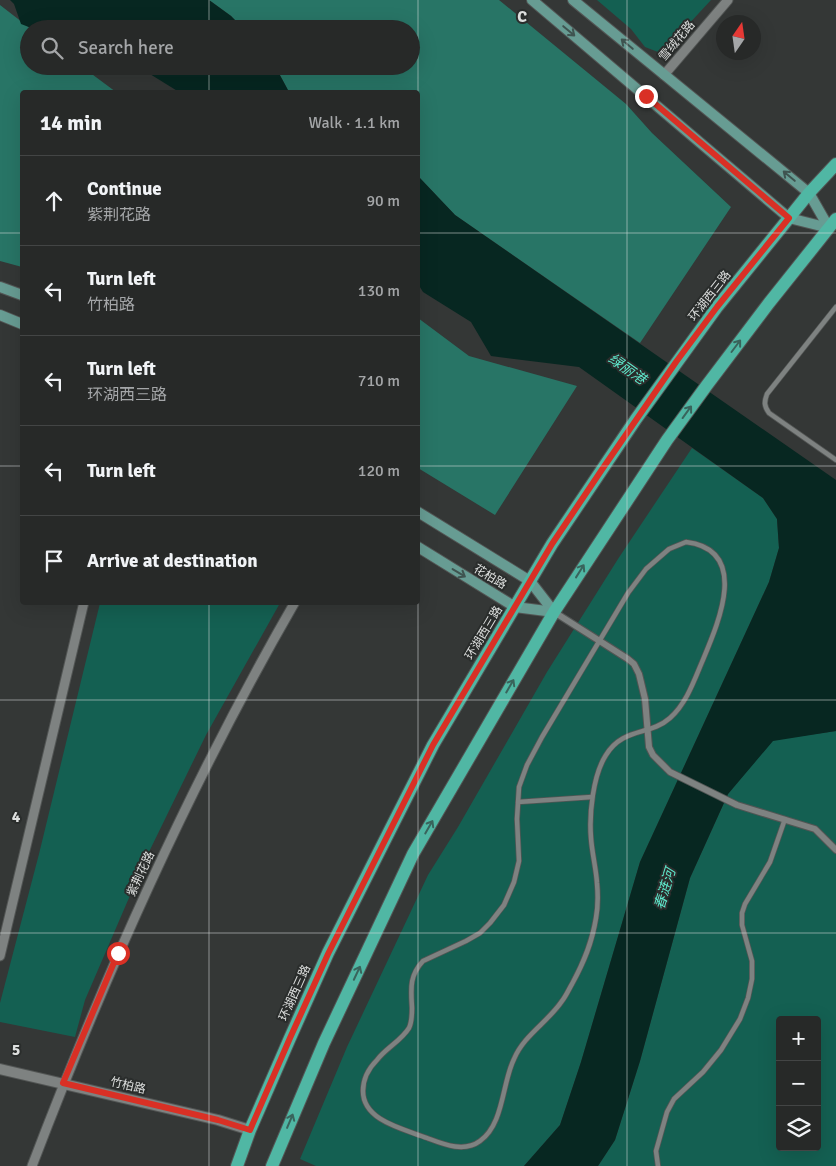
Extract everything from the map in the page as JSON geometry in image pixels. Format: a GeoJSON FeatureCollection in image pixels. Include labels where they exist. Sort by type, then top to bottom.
{"type":"FeatureCollection","features":[{"type":"Feature","properties":{"kind":"main road"},"geometry":{"type":"LineString","coordinates":[[532,0],[789,218],[832,224]]}},
{"type":"Feature","properties":{"kind":"main road"},"geometry":{"type":"LineString","coordinates":[[573,0],[809,193],[832,224]]}},
{"type":"Feature","properties":{"kind":"main road","name":"环湖西三路"},"geometry":{"type":"LineString","coordinates":[[237,1166],[250,1130],[328,954],[433,745],[552,544],[636,419],[717,307],[809,193],[836,164]]}},
{"type":"Feature","properties":{"kind":"main road"},"geometry":{"type":"LineString","coordinates":[[272,1166],[324,1043],[414,854],[554,612],[667,440],[769,303],[832,224]]}},
{"type":"Feature","properties":{"kind":"main road"},"geometry":{"type":"LineString","coordinates":[[0,287],[20,294]]}},
{"type":"Feature","properties":{"kind":"main road"},"geometry":{"type":"LineString","coordinates":[[0,316],[20,323]]}},
{"type":"Feature","properties":{"kind":"main road","name":"花柏路"},"geometry":{"type":"LineString","coordinates":[[420,513],[530,581]]}},
{"type":"Feature","properties":{"kind":"main road","name":"花柏路"},"geometry":{"type":"LineString","coordinates":[[420,549],[515,607],[554,612]]}},
{"type":"Feature","properties":{"kind":"main road"},"geometry":{"type":"LineString","coordinates":[[530,581],[554,612]]}},
{"type":"Feature","properties":{"kind":"street","name":"雪绒花路"},"geometry":{"type":"LineString","coordinates":[[664,75],[728,0]]}},
{"type":"Feature","properties":{"kind":"street"},"geometry":{"type":"LineString","coordinates":[[0,956],[83,605]]}},
{"type":"Feature","properties":{"kind":"street","name":"紫荆花路"},"geometry":{"type":"LineString","coordinates":[[32,1166],[63,1083],[118,953],[170,840],[227,727],[293,605]]}},
{"type":"Feature","properties":{"kind":"street"},"geometry":{"type":"LineString","coordinates":[[554,612],[628,658],[634,664],[639,674],[645,699],[649,747],[653,755],[670,772],[737,805],[815,829],[836,850]]}},
{"type":"Feature","properties":{"kind":"street","name":"竹柏路"},"geometry":{"type":"LineString","coordinates":[[0,1069],[218,1120],[250,1130]]}},
{"type":"Feature","properties":{"kind":"lane"},"geometry":{"type":"LineString","coordinates":[[836,307],[767,394],[765,400],[765,407],[769,413],[836,460]]}},
{"type":"Feature","properties":{"kind":"lane"},"geometry":{"type":"LineString","coordinates":[[686,542],[698,543],[708,548],[719,560],[724,574],[725,593],[716,628],[682,706],[670,719],[660,725],[626,736],[606,755],[597,774],[592,798],[590,837],[598,885],[596,916],[591,944],[582,966],[562,1002],[526,1040],[514,1058],[506,1079],[499,1113],[490,1130],[479,1142],[467,1146],[449,1146],[381,1120],[368,1110],[363,1099],[363,1084],[368,1070],[409,1027],[412,1019],[411,982],[417,967],[422,961],[480,933],[490,924],[504,905],[514,882],[519,861],[517,819],[519,787],[527,764],[599,640],[628,593],[646,569],[669,549],[686,542]]}},
{"type":"Feature","properties":{"kind":"lane"},"geometry":{"type":"LineString","coordinates":[[518,802],[592,798]]}},
{"type":"Feature","properties":{"kind":"lane"},"geometry":{"type":"LineString","coordinates":[[658,1166],[656,1151],[667,1112],[674,1099],[703,1072],[721,1050],[740,1019],[748,998],[752,979],[752,961],[742,925],[742,913],[745,904],[770,862],[784,820]]}},
{"type":"Feature","properties":{"kind":"green space"},"geometry":{"type":"Polygon","coordinates":[[[209,0],[499,0],[626,104],[652,133],[731,207],[640,343],[455,215],[420,178],[420,90],[288,90],[280,75],[420,75],[420,20],[235,20],[209,0]]]}},
{"type":"Feature","properties":{"kind":"green space"},"geometry":{"type":"Polygon","coordinates":[[[597,0],[711,0],[674,40],[658,52],[645,47],[631,29],[597,0]]]}},
{"type":"Feature","properties":{"kind":"green space"},"geometry":{"type":"Polygon","coordinates":[[[0,5],[20,20],[20,75],[93,75],[113,90],[20,90],[20,266],[0,261],[0,5]]]}},
{"type":"Feature","properties":{"kind":"green space"},"geometry":{"type":"Polygon","coordinates":[[[420,319],[469,356],[577,386],[495,515],[420,469],[420,319]]]}},
{"type":"Feature","properties":{"kind":"green space"},"geometry":{"type":"Polygon","coordinates":[[[692,448],[763,498],[777,519],[779,548],[769,582],[640,862],[581,1062],[560,1125],[524,1166],[316,1166],[300,1159],[347,1047],[428,875],[458,827],[547,672],[618,559],[692,448]]]}},
{"type":"Feature","properties":{"kind":"green space"},"geometry":{"type":"Polygon","coordinates":[[[100,605],[279,605],[206,735],[147,856],[85,1000],[75,1037],[0,1022],[0,1003],[39,854],[100,605]]]}},
{"type":"Feature","properties":{"kind":"green space"},"geometry":{"type":"Polygon","coordinates":[[[836,731],[836,1166],[598,1166],[615,1140],[640,1061],[690,878],[728,794],[773,740],[836,731]]]}},
{"type":"Feature","properties":{"kind":"water"},"geometry":{"type":"Polygon","coordinates":[[[10,0],[209,0],[235,20],[20,21],[14,4],[10,0]]]}},
{"type":"Feature","properties":{"kind":"water"},"geometry":{"type":"Polygon","coordinates":[[[152,75],[280,75],[288,90],[176,90],[152,75]]]}},
{"type":"Feature","properties":{"kind":"water"},"geometry":{"type":"Polygon","coordinates":[[[420,178],[455,215],[836,480],[836,731],[773,741],[728,794],[690,878],[640,1061],[615,1140],[598,1166],[524,1166],[560,1125],[581,1062],[640,862],[769,582],[779,548],[777,519],[763,498],[579,367],[491,356],[471,322],[423,292],[420,287],[420,178]]]}},
{"type":"Feature","properties":{"kind":"route"},"geometry":{"type":"LineString","coordinates":[[118,953],[63,1083],[218,1120],[250,1130],[328,954],[433,745],[552,544],[636,419],[717,307],[789,218],[646,96]]}},
{"type":"Feature","properties":{"kind":"water label","name":"绿丽港"},"geometry":{"type":"Point","coordinates":[627,369]}},
{"type":"Feature","properties":{"kind":"water label","name":"春涟河"},"geometry":{"type":"Point","coordinates":[665,889]}}]}
